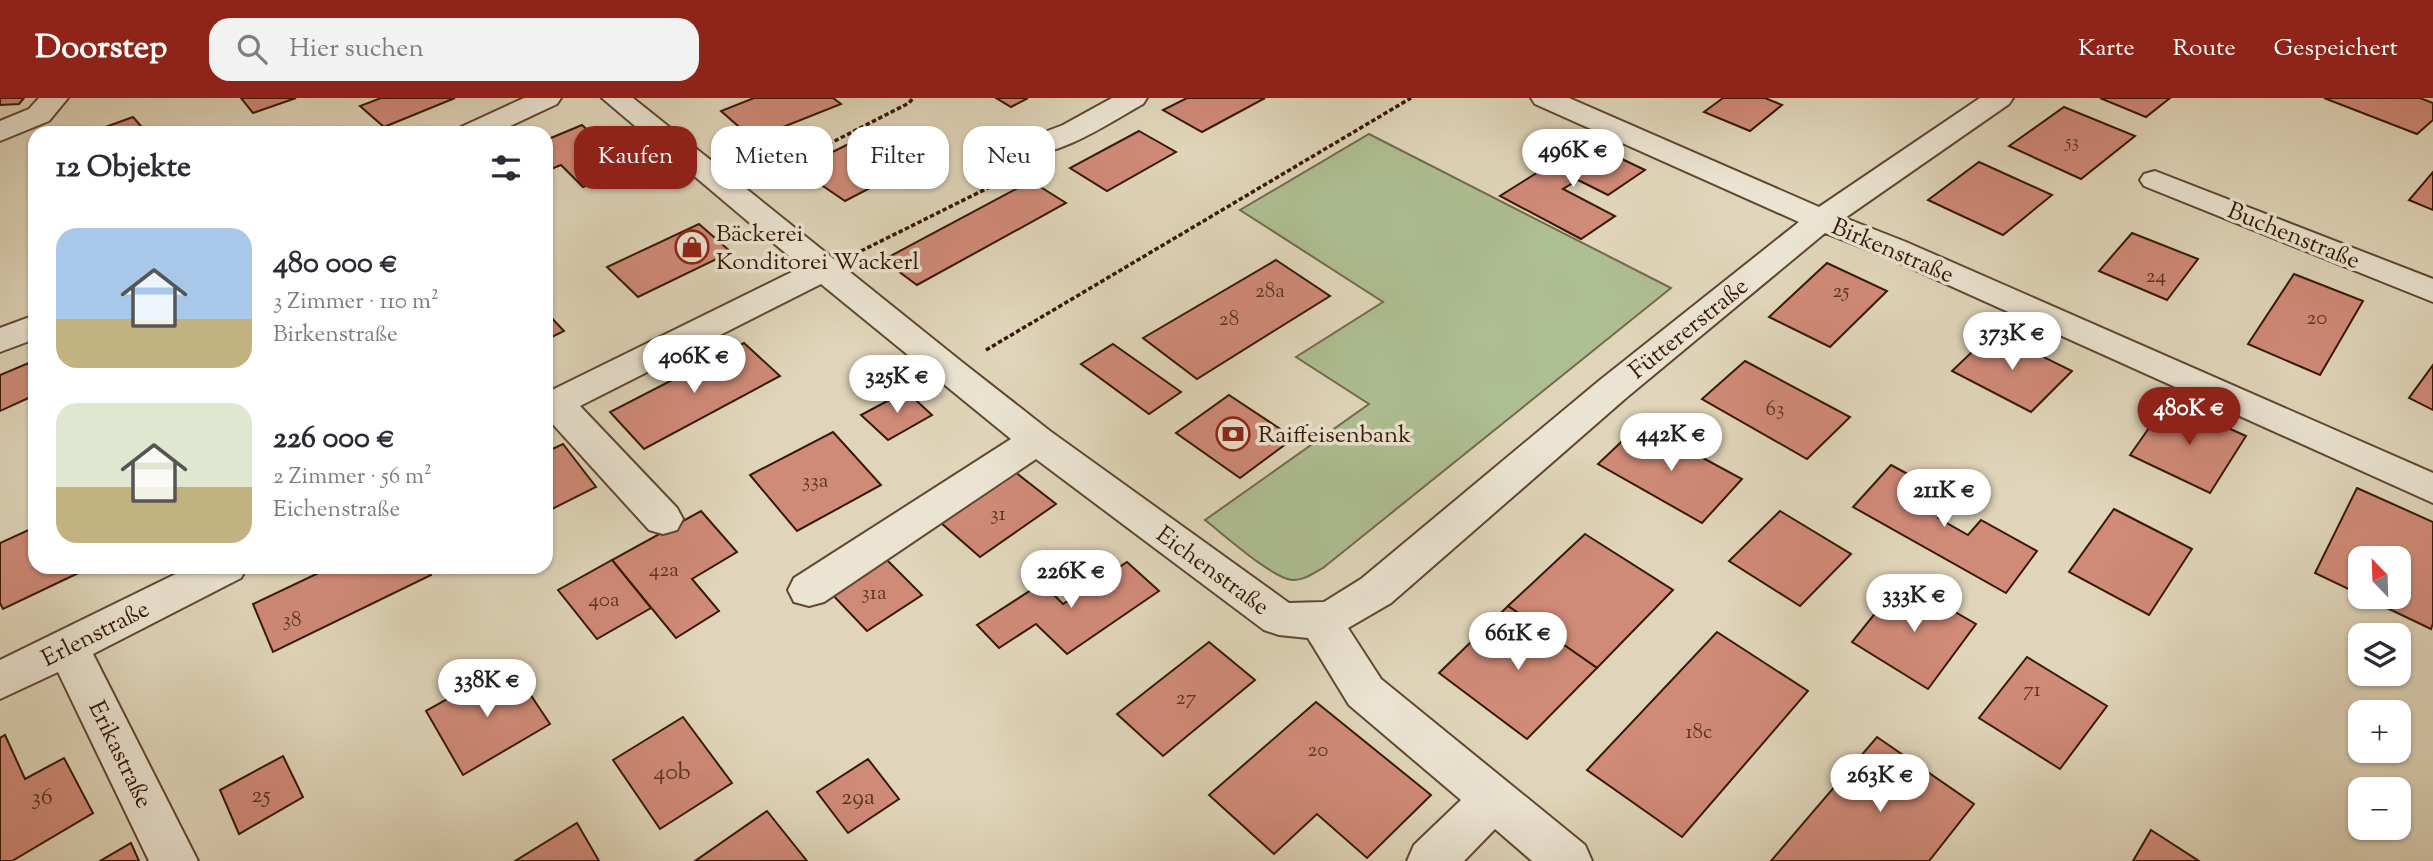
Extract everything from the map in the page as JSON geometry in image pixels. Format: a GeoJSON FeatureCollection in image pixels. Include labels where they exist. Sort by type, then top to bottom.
{"type":"FeatureCollection","features":[{"type":"Feature","properties":{"kind":"street"},"geometry":{"type":"LineString","coordinates":[[0,132],[38,115],[54,98]]}},
{"type":"Feature","properties":{"kind":"street"},"geometry":{"type":"LineString","coordinates":[[486,126],[547,98]]}},
{"type":"Feature","properties":{"kind":"street","name":"Eichenstraße"},"geometry":{"type":"LineString","coordinates":[[616,98],[731,195],[827,268],[949,371],[1037,440],[1279,618],[1303,623],[1321,622]]}},
{"type":"Feature","properties":{"kind":"street"},"geometry":{"type":"LineString","coordinates":[[1055,138],[1133,98]]}},
{"type":"Feature","properties":{"kind":"street","name":"Birkenstraße"},"geometry":{"type":"LineString","coordinates":[[1545,98],[1821,220],[1907,254],[2433,489]]}},
{"type":"Feature","properties":{"kind":"street","name":"Füttererstraße"},"geometry":{"type":"LineString","coordinates":[[1321,622],[1347,612],[1376,591],[1613,389],[1821,220],[1999,98]]}},
{"type":"Feature","properties":{"kind":"street","name":"Buchenstraße"},"geometry":{"type":"LineString","coordinates":[[2155,180],[2433,290]]}},
{"type":"Feature","properties":{"kind":"street"},"geometry":{"type":"LineString","coordinates":[[553,404],[827,268]]}},
{"type":"Feature","properties":{"kind":"street"},"geometry":{"type":"LineString","coordinates":[[0,341],[28,329]]}},
{"type":"Feature","properties":{"kind":"street"},"geometry":{"type":"LineString","coordinates":[[553,407],[663,519]]}},
{"type":"Feature","properties":{"kind":"street"},"geometry":{"type":"LineString","coordinates":[[809,590],[1037,440]]}},
{"type":"Feature","properties":{"kind":"street","name":"Erlenstraße"},"geometry":{"type":"LineString","coordinates":[[0,681],[213,574]]}},
{"type":"Feature","properties":{"kind":"street"},"geometry":{"type":"LineString","coordinates":[[1321,622],[1365,692],[1567,861]]}},
{"type":"Feature","properties":{"kind":"street","name":"Erikastraße"},"geometry":{"type":"LineString","coordinates":[[67,647],[174,861]]}},
{"type":"Feature","properties":{"kind":"street"},"geometry":{"type":"LineString","coordinates":[[1431,861],[1494,799]]}},
{"type":"Feature","properties":{"kind":"path"},"geometry":{"type":"LineString","coordinates":[[731,195],[909,103],[913,98]]}},
{"type":"Feature","properties":{"kind":"path"},"geometry":{"type":"LineString","coordinates":[[949,371],[1411,98]]}},
{"type":"Feature","properties":{"kind":"path"},"geometry":{"type":"LineString","coordinates":[[827,268],[986,189]]}},
{"type":"Feature","properties":{"kind":"green space"},"geometry":{"type":"Polygon","coordinates":[[[1369,134],[1671,288],[1323,568],[1304,578],[1292,580],[1260,564],[1205,520],[1369,404],[1296,357],[1383,302],[1240,210],[1369,134]]]}},
{"type":"Feature","properties":{"kind":"building"},"geometry":{"type":"Polygon","coordinates":[[[0,98],[24,98],[19,104],[0,105],[0,98]]]}},
{"type":"Feature","properties":{"kind":"building"},"geometry":{"type":"Polygon","coordinates":[[[241,98],[296,98],[253,113],[241,98]]]}},
{"type":"Feature","properties":{"kind":"building"},"geometry":{"type":"Polygon","coordinates":[[[381,98],[455,98],[386,126],[383,126],[360,106],[381,98]]]}},
{"type":"Feature","properties":{"kind":"building"},"geometry":{"type":"Polygon","coordinates":[[[754,98],[833,98],[841,104],[786,126],[738,126],[721,111],[754,98]]]}},
{"type":"Feature","properties":{"kind":"building"},"geometry":{"type":"Polygon","coordinates":[[[996,98],[1028,98],[1011,107],[996,98]]]}},
{"type":"Feature","properties":{"kind":"building"},"geometry":{"type":"Polygon","coordinates":[[[1187,98],[1265,98],[1202,132],[1163,110],[1187,98]]]}},
{"type":"Feature","properties":{"kind":"building"},"geometry":{"type":"Polygon","coordinates":[[[1723,98],[1765,98],[1782,105],[1750,131],[1704,112],[1723,98]]]}},
{"type":"Feature","properties":{"kind":"building"},"geometry":{"type":"Polygon","coordinates":[[[2100,98],[2170,98],[2146,117],[2100,98]]]}},
{"type":"Feature","properties":{"kind":"building"},"geometry":{"type":"Polygon","coordinates":[[[2324,98],[2420,98],[2433,103],[2433,120],[2417,134],[2324,98]]]}},
{"type":"Feature","properties":{"kind":"building"},"geometry":{"type":"Polygon","coordinates":[[[2064,107],[2135,136],[2081,179],[2009,146],[2064,107]]]}},
{"type":"Feature","properties":{"kind":"building"},"geometry":{"type":"Polygon","coordinates":[[[133,117],[141,126],[108,126],[133,117]]]}},
{"type":"Feature","properties":{"kind":"building"},"geometry":{"type":"Polygon","coordinates":[[[574,128],[574,178],[561,165],[553,168],[553,137],[574,128]]]}},
{"type":"Feature","properties":{"kind":"building"},"geometry":{"type":"Polygon","coordinates":[[[1139,131],[1176,152],[1107,191],[1070,168],[1139,131]]]}},
{"type":"Feature","properties":{"kind":"building"},"geometry":{"type":"Polygon","coordinates":[[[1586,142],[1645,170],[1608,195],[1578,180],[1563,189],[1615,216],[1581,239],[1500,196],[1586,142]]]}},
{"type":"Feature","properties":{"kind":"building"},"geometry":{"type":"Polygon","coordinates":[[[847,145],[847,189],[868,189],[845,201],[827,189],[833,189],[833,152],[847,145]]]}},
{"type":"Feature","properties":{"kind":"building"},"geometry":{"type":"Polygon","coordinates":[[[1979,162],[2052,195],[2003,235],[1928,200],[1979,162]]]}},
{"type":"Feature","properties":{"kind":"building"},"geometry":{"type":"Polygon","coordinates":[[[2433,172],[2433,210],[2409,200],[2433,172]]]}},
{"type":"Feature","properties":{"kind":"building"},"geometry":{"type":"Polygon","coordinates":[[[1016,189],[1044,189],[1066,203],[917,285],[883,260],[1016,189]]]}},
{"type":"Feature","properties":{"kind":"building"},"geometry":{"type":"Polygon","coordinates":[[[699,224],[731,252],[638,297],[607,267],[699,224]]]}},
{"type":"Feature","properties":{"kind":"building"},"geometry":{"type":"Polygon","coordinates":[[[2132,233],[2198,259],[2167,300],[2099,271],[2132,233]]]}},
{"type":"Feature","properties":{"kind":"building"},"geometry":{"type":"Polygon","coordinates":[[[1276,260],[1330,296],[1197,379],[1143,338],[1276,260]]]}},
{"type":"Feature","properties":{"kind":"building"},"geometry":{"type":"Polygon","coordinates":[[[1827,263],[1887,291],[1830,347],[1769,317],[1827,263]]]}},
{"type":"Feature","properties":{"kind":"building"},"geometry":{"type":"Polygon","coordinates":[[[2294,274],[2363,301],[2320,375],[2248,344],[2294,274]]]}},
{"type":"Feature","properties":{"kind":"building"},"geometry":{"type":"Polygon","coordinates":[[[553,319],[564,331],[553,336],[553,319]]]}},
{"type":"Feature","properties":{"kind":"building"},"geometry":{"type":"Polygon","coordinates":[[[1993,332],[2072,371],[2031,412],[1952,371],[1993,332]]]}},
{"type":"Feature","properties":{"kind":"building"},"geometry":{"type":"Polygon","coordinates":[[[744,343],[780,376],[644,449],[610,412],[744,343]]]}},
{"type":"Feature","properties":{"kind":"building"},"geometry":{"type":"Polygon","coordinates":[[[1113,344],[1181,392],[1149,414],[1081,364],[1113,344]]]}},
{"type":"Feature","properties":{"kind":"building"},"geometry":{"type":"Polygon","coordinates":[[[1745,361],[1850,417],[1807,459],[1702,399],[1745,361]]]}},
{"type":"Feature","properties":{"kind":"building"},"geometry":{"type":"Polygon","coordinates":[[[28,363],[28,398],[0,411],[0,375],[28,363]]]}},
{"type":"Feature","properties":{"kind":"building"},"geometry":{"type":"Polygon","coordinates":[[[2433,365],[2433,410],[2409,398],[2433,365]]]}},
{"type":"Feature","properties":{"kind":"building"},"geometry":{"type":"Polygon","coordinates":[[[906,391],[932,415],[888,440],[861,415],[906,391]]]}},
{"type":"Feature","properties":{"kind":"building"},"geometry":{"type":"Polygon","coordinates":[[[1229,395],[1294,438],[1240,478],[1176,433],[1229,395]]]}},
{"type":"Feature","properties":{"kind":"building"},"geometry":{"type":"Polygon","coordinates":[[[2168,401],[2246,436],[2210,493],[2130,455],[2168,401]]]}},
{"type":"Feature","properties":{"kind":"building"},"geometry":{"type":"Polygon","coordinates":[[[1640,424],[1742,479],[1702,523],[1598,464],[1640,424]]]}},
{"type":"Feature","properties":{"kind":"building"},"geometry":{"type":"Polygon","coordinates":[[[833,432],[881,485],[797,531],[750,475],[833,432]]]}},
{"type":"Feature","properties":{"kind":"building"},"geometry":{"type":"Polygon","coordinates":[[[563,444],[596,487],[553,508],[553,449],[563,444]]]}},
{"type":"Feature","properties":{"kind":"building"},"geometry":{"type":"Polygon","coordinates":[[[1891,465],[1954,499],[1938,518],[1968,535],[1981,520],[2037,551],[2006,593],[1853,507],[1891,465]]]}},
{"type":"Feature","properties":{"kind":"building"},"geometry":{"type":"Polygon","coordinates":[[[1015,472],[1056,504],[980,557],[940,522],[1015,472]]]}},
{"type":"Feature","properties":{"kind":"building"},"geometry":{"type":"Polygon","coordinates":[[[2357,488],[2433,522],[2431,629],[2389,609],[2412,609],[2412,546],[2348,546],[2348,589],[2315,573],[2357,488]]]}},
{"type":"Feature","properties":{"kind":"building"},"geometry":{"type":"Polygon","coordinates":[[[2114,509],[2192,549],[2149,615],[2069,572],[2114,509]]]}},
{"type":"Feature","properties":{"kind":"building"},"geometry":{"type":"Polygon","coordinates":[[[701,511],[737,552],[692,579],[719,611],[676,638],[612,560],[701,511]]]}},
{"type":"Feature","properties":{"kind":"building"},"geometry":{"type":"Polygon","coordinates":[[[1780,511],[1851,554],[1800,606],[1729,561],[1780,511]]]}},
{"type":"Feature","properties":{"kind":"building"},"geometry":{"type":"Polygon","coordinates":[[[28,530],[28,574],[76,574],[3,609],[0,603],[0,543],[28,530]]]}},
{"type":"Feature","properties":{"kind":"building"},"geometry":{"type":"Polygon","coordinates":[[[1585,534],[1673,590],[1597,668],[1508,606],[1585,534]]]}},
{"type":"Feature","properties":{"kind":"building"},"geometry":{"type":"Polygon","coordinates":[[[882,555],[922,595],[867,631],[827,589],[882,555]]]}},
{"type":"Feature","properties":{"kind":"building"},"geometry":{"type":"Polygon","coordinates":[[[612,560],[651,608],[597,639],[558,590],[612,560]]]}},
{"type":"Feature","properties":{"kind":"building"},"geometry":{"type":"Polygon","coordinates":[[[1127,562],[1159,591],[1067,654],[1036,624],[999,648],[977,625],[1042,583],[1063,604],[1127,562]]]}},
{"type":"Feature","properties":{"kind":"building"},"geometry":{"type":"Polygon","coordinates":[[[316,574],[431,575],[273,652],[253,604],[316,574]]]}},
{"type":"Feature","properties":{"kind":"building"},"geometry":{"type":"Polygon","coordinates":[[[1901,581],[1976,624],[1928,689],[1852,642],[1901,581]]]}},
{"type":"Feature","properties":{"kind":"building"},"geometry":{"type":"Polygon","coordinates":[[[1508,606],[1597,668],[1527,739],[1439,673],[1508,606]]]}},
{"type":"Feature","properties":{"kind":"building"},"geometry":{"type":"Polygon","coordinates":[[[1717,632],[1808,691],[1682,837],[1587,770],[1717,632]]]}},
{"type":"Feature","properties":{"kind":"building"},"geometry":{"type":"Polygon","coordinates":[[[1209,642],[1255,680],[1163,756],[1117,714],[1209,642]]]}},
{"type":"Feature","properties":{"kind":"building"},"geometry":{"type":"Polygon","coordinates":[[[2027,657],[2107,706],[2060,769],[1979,718],[2027,657]]]}},
{"type":"Feature","properties":{"kind":"building"},"geometry":{"type":"Polygon","coordinates":[[[510,664],[550,724],[463,775],[426,711],[510,664]]]}},
{"type":"Feature","properties":{"kind":"building"},"geometry":{"type":"Polygon","coordinates":[[[1316,702],[1431,795],[1367,858],[1317,814],[1274,854],[1209,795],[1316,702]]]}},
{"type":"Feature","properties":{"kind":"building"},"geometry":{"type":"Polygon","coordinates":[[[683,717],[732,783],[660,829],[613,760],[683,717]]]}},
{"type":"Feature","properties":{"kind":"building"},"geometry":{"type":"Polygon","coordinates":[[[5,735],[25,779],[64,758],[93,813],[12,861],[0,861],[0,738],[5,735]]]}},
{"type":"Feature","properties":{"kind":"building"},"geometry":{"type":"Polygon","coordinates":[[[1877,737],[1974,804],[1929,861],[1771,861],[1877,737]]]}},
{"type":"Feature","properties":{"kind":"building"},"geometry":{"type":"Polygon","coordinates":[[[283,756],[303,797],[239,834],[220,790],[283,756]]]}},
{"type":"Feature","properties":{"kind":"building"},"geometry":{"type":"Polygon","coordinates":[[[868,759],[899,799],[848,833],[817,792],[868,759]]]}},
{"type":"Feature","properties":{"kind":"building"},"geometry":{"type":"Polygon","coordinates":[[[767,811],[807,861],[695,861],[767,811]]]}},
{"type":"Feature","properties":{"kind":"building"},"geometry":{"type":"Polygon","coordinates":[[[577,823],[599,861],[515,861],[577,823]]]}},
{"type":"Feature","properties":{"kind":"building"},"geometry":{"type":"Polygon","coordinates":[[[2151,830],[2199,861],[2133,861],[2151,830]]]}},
{"type":"Feature","properties":{"kind":"building"},"geometry":{"type":"Polygon","coordinates":[[[131,843],[139,861],[100,861],[131,843]]]}},
{"type":"Feature","properties":{"kind":"place","name":"Bäckerei Konditorei Wackerl"},"geometry":{"type":"Point","coordinates":[692,247]}},
{"type":"Feature","properties":{"kind":"place","name":"Raiffeisenbank"},"geometry":{"type":"Point","coordinates":[1233,434]}}]}
